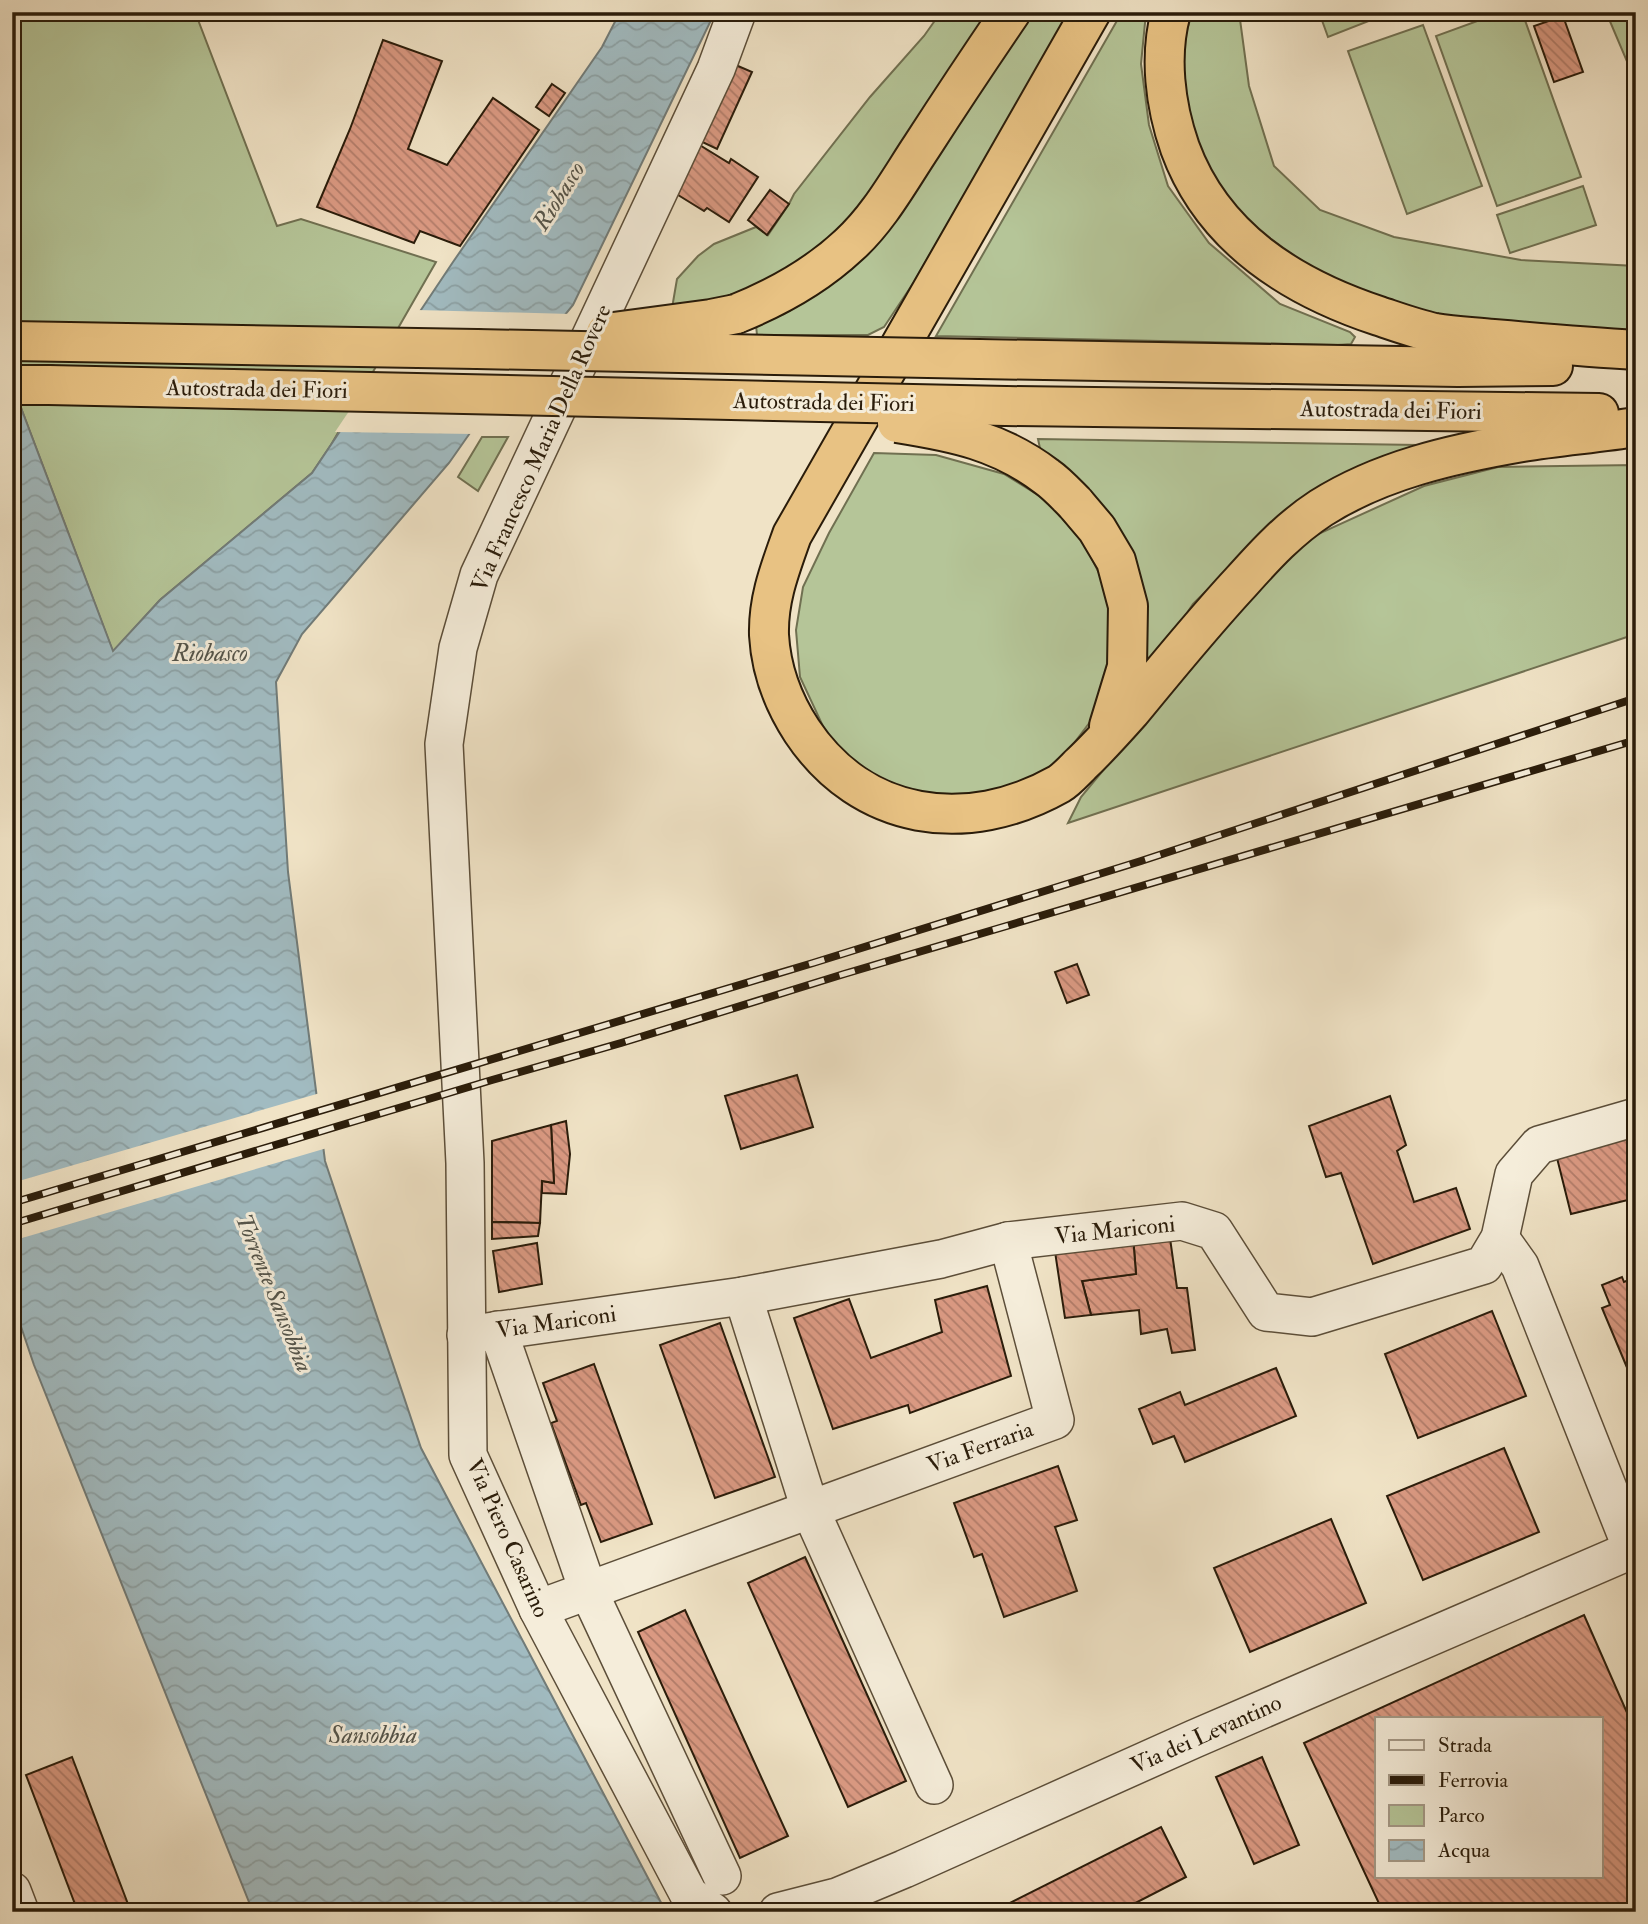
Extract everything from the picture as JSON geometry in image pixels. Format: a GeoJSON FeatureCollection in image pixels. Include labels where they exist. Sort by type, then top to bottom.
{"type":"FeatureCollection","features":[{"type":"Feature","properties":{"kind":"highway"},"geometry":{"type":"LineString","coordinates":[[477,349],[711,319],[736,314],[762,304],[793,286],[850,244],[877,212],[1011,12]]}},
{"type":"Feature","properties":{"kind":"highway"},"geometry":{"type":"LineString","coordinates":[[1091,12],[792,535],[772,591],[769,633],[773,668],[789,710],[815,750],[843,777],[883,802],[923,813],[972,814],[1014,805],[1061,783],[1104,742],[1221,603],[1283,537],[1320,509],[1366,484],[1464,453],[1636,427]]}},
{"type":"Feature","properties":{"kind":"highway"},"geometry":{"type":"LineString","coordinates":[[1171,12],[1164,51],[1166,88],[1174,131],[1188,170],[1209,205],[1232,233],[1263,260],[1302,284],[1351,307],[1435,333],[1636,350]]}},
{"type":"Feature","properties":{"kind":"highway","name":"Autostrada dei Fiori"},"geometry":{"type":"LineString","coordinates":[[12,341],[1458,367],[1636,366]]}},
{"type":"Feature","properties":{"kind":"highway","name":"Autostrada dei Fiori"},"geometry":{"type":"LineString","coordinates":[[12,385],[1006,406],[1636,413]]}},
{"type":"Feature","properties":{"kind":"highway"},"geometry":{"type":"LineString","coordinates":[[754,401],[960,434],[991,444],[1021,460],[1048,477],[1075,503],[1097,529],[1116,561],[1128,606],[1127,667],[1104,742]]}},
{"type":"Feature","properties":{"kind":"street","name":"Via Francesco Maria Della Rovere"},"geometry":{"type":"LineString","coordinates":[[463,1117],[444,744],[458,648],[479,575],[716,69],[737,12]]}},
{"type":"Feature","properties":{"kind":"street","name":"Via Piero Casarino"},"geometry":{"type":"LineString","coordinates":[[463,1117],[482,1333],[468,1455],[538,1609],[689,1895],[713,1912]]}},
{"type":"Feature","properties":{"kind":"street","name":"Via Mariconi"},"geometry":{"type":"LineString","coordinates":[[482,1333],[743,1296],[941,1259],[1008,1241],[1182,1221],[1214,1231],[1266,1312],[1312,1317],[1483,1265],[1500,1238],[1514,1174],[1539,1145],[1636,1117]]}},
{"type":"Feature","properties":{"kind":"street","name":"Via dei Levantino"},"geometry":{"type":"LineString","coordinates":[[778,1912],[837,1897],[904,1869],[1194,1738],[1634,1549],[1520,1266],[1500,1238]]}},
{"type":"Feature","properties":{"kind":"street","name":"Via Ferraria"},"geometry":{"type":"LineString","coordinates":[[538,1609],[1055,1420],[1008,1241]]}},
{"type":"Feature","properties":{"kind":"street"},"geometry":{"type":"LineString","coordinates":[[743,1296],[810,1509],[934,1785]]}},
{"type":"Feature","properties":{"kind":"street","name":"Via Piero Casarino"},"geometry":{"type":"LineString","coordinates":[[482,1333],[588,1590],[722,1876]]}},
{"type":"Feature","properties":{"kind":"street"},"geometry":{"type":"LineString","coordinates":[[12,1891],[20,1912]]}},
{"type":"Feature","properties":{"kind":"green space"},"geometry":{"type":"Polygon","coordinates":[[[12,12],[195,12],[277,226],[301,219],[436,262],[331,445],[312,473],[160,600],[113,652],[12,384],[12,12]]]}},
{"type":"Feature","properties":{"kind":"green space"},"geometry":{"type":"Polygon","coordinates":[[[941,12],[993,12],[845,227],[796,267],[727,300],[671,314],[677,279],[698,256],[714,244],[756,227],[768,235],[794,194],[941,12]]]}},
{"type":"Feature","properties":{"kind":"green space"},"geometry":{"type":"Polygon","coordinates":[[[1032,12],[1070,12],[914,282],[884,327],[868,335],[757,335],[756,325],[784,314],[831,282],[930,166],[1032,12]]]}},
{"type":"Feature","properties":{"kind":"green space"},"geometry":{"type":"Polygon","coordinates":[[[1122,12],[1148,12],[1141,64],[1149,125],[1168,186],[1209,243],[1280,304],[1350,332],[1355,337],[1351,344],[936,336],[1122,12]]]}},
{"type":"Feature","properties":{"kind":"green space"},"geometry":{"type":"Polygon","coordinates":[[[1192,12],[1239,12],[1249,86],[1274,166],[1320,210],[1394,237],[1521,260],[1636,266],[1636,336],[1535,334],[1364,302],[1231,219],[1187,131],[1183,45],[1192,12]]]}},
{"type":"Feature","properties":{"kind":"green space"},"geometry":{"type":"Polygon","coordinates":[[[1319,12],[1377,12],[1379,17],[1328,37],[1319,12]]]}},
{"type":"Feature","properties":{"kind":"green space"},"geometry":{"type":"Polygon","coordinates":[[[1502,12],[1522,12],[1581,177],[1497,206],[1436,36],[1502,12]]]}},
{"type":"Feature","properties":{"kind":"green space"},"geometry":{"type":"Polygon","coordinates":[[[1606,12],[1636,12],[1634,78],[1606,12]]]}},
{"type":"Feature","properties":{"kind":"green space"},"geometry":{"type":"Polygon","coordinates":[[[1423,25],[1482,186],[1407,214],[1348,51],[1423,25]]]}},
{"type":"Feature","properties":{"kind":"green space"},"geometry":{"type":"Polygon","coordinates":[[[1583,186],[1596,225],[1510,253],[1497,215],[1583,186]]]}},
{"type":"Feature","properties":{"kind":"green space"},"geometry":{"type":"Polygon","coordinates":[[[482,437],[508,437],[478,491],[458,477],[482,437]]]}},
{"type":"Feature","properties":{"kind":"green space"},"geometry":{"type":"Polygon","coordinates":[[[1038,439],[1419,445],[1421,454],[1287,511],[1193,604],[1158,657],[1145,658],[1041,453],[1038,439]]]}},
{"type":"Feature","properties":{"kind":"green space"},"geometry":{"type":"Polygon","coordinates":[[[874,453],[936,455],[1004,474],[1046,500],[1084,543],[1104,583],[1114,627],[1109,673],[1093,718],[1062,759],[1013,790],[962,803],[866,778],[828,737],[800,677],[796,630],[803,587],[829,533],[874,453]]]}},
{"type":"Feature","properties":{"kind":"green space"},"geometry":{"type":"Polygon","coordinates":[[[1636,465],[1636,634],[1068,823],[1081,797],[1268,572],[1316,535],[1424,486],[1498,467],[1636,465]]]}},
{"type":"Feature","properties":{"kind":"water","name":"Sansobbia"},"geometry":{"type":"Polygon","coordinates":[[[620,12],[715,12],[573,305],[477,423],[449,463],[302,634],[276,682],[288,872],[325,1161],[421,1448],[666,1912],[253,1912],[34,1365],[12,1300],[12,384],[113,651],[160,600],[312,473],[453,262],[602,47],[620,12]]]}},
{"type":"Feature","properties":{"kind":"pier"},"geometry":{"type":"Polygon","coordinates":[[[417,310],[571,314],[474,434],[335,432],[417,310]]]}},
{"type":"Feature","properties":{"kind":"pier"},"geometry":{"type":"Polygon","coordinates":[[[320,1093],[327,1148],[12,1241],[12,1183],[320,1093]]]}},
{"type":"Feature","properties":{"kind":"building"},"geometry":{"type":"Polygon","coordinates":[[[1563,16],[1583,72],[1554,82],[1534,26],[1563,16]]]}},
{"type":"Feature","properties":{"kind":"building"},"geometry":{"type":"Polygon","coordinates":[[[383,40],[442,61],[408,149],[447,165],[493,98],[539,130],[460,246],[420,231],[414,243],[317,207],[383,40]]]}},
{"type":"Feature","properties":{"kind":"building"},"geometry":{"type":"Polygon","coordinates":[[[731,63],[752,72],[717,149],[696,139],[731,63]]]}},
{"type":"Feature","properties":{"kind":"building"},"geometry":{"type":"Polygon","coordinates":[[[552,84],[565,93],[549,116],[536,107],[552,84]]]}},
{"type":"Feature","properties":{"kind":"building"},"geometry":{"type":"Polygon","coordinates":[[[698,144],[729,163],[731,159],[758,177],[729,222],[707,208],[704,211],[670,190],[698,144]]]}},
{"type":"Feature","properties":{"kind":"building"},"geometry":{"type":"Polygon","coordinates":[[[770,190],[789,204],[767,235],[748,220],[770,190]]]}},
{"type":"Feature","properties":{"kind":"building"},"geometry":{"type":"Polygon","coordinates":[[[1077,964],[1089,995],[1067,1003],[1055,972],[1077,964]]]}},
{"type":"Feature","properties":{"kind":"building"},"geometry":{"type":"Polygon","coordinates":[[[797,1075],[813,1127],[741,1149],[725,1096],[797,1075]]]}},
{"type":"Feature","properties":{"kind":"building"},"geometry":{"type":"Polygon","coordinates":[[[1390,1096],[1406,1145],[1397,1151],[1414,1202],[1456,1188],[1470,1229],[1373,1264],[1341,1173],[1326,1177],[1309,1126],[1390,1096]]]}},
{"type":"Feature","properties":{"kind":"building"},"geometry":{"type":"Polygon","coordinates":[[[566,1121],[570,1154],[566,1194],[542,1193],[542,1181],[554,1183],[551,1125],[566,1121]]]}},
{"type":"Feature","properties":{"kind":"building"},"geometry":{"type":"Polygon","coordinates":[[[551,1125],[554,1183],[542,1181],[540,1223],[492,1222],[492,1141],[551,1125]]]}},
{"type":"Feature","properties":{"kind":"building"},"geometry":{"type":"Polygon","coordinates":[[[1632,1135],[1633,1138],[1636,1137],[1636,1198],[1571,1214],[1557,1158],[1632,1135]]]}},
{"type":"Feature","properties":{"kind":"building"},"geometry":{"type":"Polygon","coordinates":[[[492,1222],[540,1223],[538,1236],[492,1239],[492,1222]]]}},
{"type":"Feature","properties":{"kind":"building"},"geometry":{"type":"Polygon","coordinates":[[[1169,1231],[1177,1288],[1187,1288],[1195,1350],[1172,1353],[1167,1329],[1141,1334],[1139,1310],[1091,1315],[1082,1281],[1136,1274],[1133,1236],[1169,1231]]]}},
{"type":"Feature","properties":{"kind":"building"},"geometry":{"type":"Polygon","coordinates":[[[1133,1236],[1136,1274],[1082,1281],[1091,1315],[1065,1318],[1054,1245],[1133,1236]]]}},
{"type":"Feature","properties":{"kind":"building"},"geometry":{"type":"Polygon","coordinates":[[[537,1243],[542,1284],[499,1292],[493,1251],[537,1243]]]}},
{"type":"Feature","properties":{"kind":"building"},"geometry":{"type":"Polygon","coordinates":[[[1622,1277],[1624,1282],[1636,1277],[1636,1389],[1602,1308],[1610,1305],[1602,1285],[1622,1277]]]}},
{"type":"Feature","properties":{"kind":"building"},"geometry":{"type":"Polygon","coordinates":[[[987,1286],[1011,1376],[910,1413],[908,1405],[833,1429],[794,1318],[849,1299],[871,1358],[942,1332],[935,1300],[987,1286]]]}},
{"type":"Feature","properties":{"kind":"building"},"geometry":{"type":"Polygon","coordinates":[[[1492,1311],[1526,1396],[1418,1438],[1385,1354],[1492,1311]]]}},
{"type":"Feature","properties":{"kind":"building"},"geometry":{"type":"Polygon","coordinates":[[[720,1323],[775,1477],[715,1498],[660,1345],[720,1323]]]}},
{"type":"Feature","properties":{"kind":"building"},"geometry":{"type":"Polygon","coordinates":[[[594,1364],[652,1524],[601,1542],[586,1503],[581,1505],[551,1423],[557,1421],[543,1383],[594,1364]]]}},
{"type":"Feature","properties":{"kind":"building"},"geometry":{"type":"Polygon","coordinates":[[[1276,1368],[1296,1416],[1185,1462],[1174,1436],[1153,1444],[1139,1409],[1180,1392],[1185,1405],[1276,1368]]]}},
{"type":"Feature","properties":{"kind":"building"},"geometry":{"type":"Polygon","coordinates":[[[1504,1448],[1539,1532],[1423,1580],[1387,1496],[1504,1448]]]}},
{"type":"Feature","properties":{"kind":"building"},"geometry":{"type":"Polygon","coordinates":[[[1058,1466],[1077,1520],[1055,1527],[1077,1591],[1004,1617],[982,1554],[974,1557],[954,1503],[1058,1466]]]}},
{"type":"Feature","properties":{"kind":"building"},"geometry":{"type":"Polygon","coordinates":[[[1331,1519],[1366,1603],[1250,1652],[1214,1568],[1331,1519]]]}},
{"type":"Feature","properties":{"kind":"building"},"geometry":{"type":"Polygon","coordinates":[[[805,1557],[906,1781],[848,1807],[748,1583],[805,1557]]]}},
{"type":"Feature","properties":{"kind":"building"},"geometry":{"type":"Polygon","coordinates":[[[685,1610],[788,1836],[740,1858],[638,1632],[685,1610]]]}},
{"type":"Feature","properties":{"kind":"building"},"geometry":{"type":"Polygon","coordinates":[[[1584,1615],[1636,1733],[1636,1900],[1610,1912],[1383,1912],[1304,1743],[1584,1615]]]}},
{"type":"Feature","properties":{"kind":"building"},"geometry":{"type":"Polygon","coordinates":[[[72,1757],[131,1912],[78,1912],[26,1775],[72,1757]]]}},
{"type":"Feature","properties":{"kind":"building"},"geometry":{"type":"Polygon","coordinates":[[[1262,1757],[1299,1845],[1254,1864],[1216,1777],[1262,1757]]]}},
{"type":"Feature","properties":{"kind":"building"},"geometry":{"type":"Polygon","coordinates":[[[1161,1827],[1186,1877],[1118,1912],[992,1912],[1161,1827]]]}},
{"type":"Feature","properties":{"kind":"railway"},"geometry":{"type":"LineString","coordinates":[[12,1203],[813,963],[1141,861],[1636,698]]}},
{"type":"Feature","properties":{"kind":"railway"},"geometry":{"type":"LineString","coordinates":[[12,1224],[1636,740]]}},
{"type":"Feature","properties":{"kind":"water label","name":"Riobasco"},"geometry":{"type":"Point","coordinates":[559,196]}},
{"type":"Feature","properties":{"kind":"water label","name":"Riobasco"},"geometry":{"type":"Point","coordinates":[210,653]}},
{"type":"Feature","properties":{"kind":"water label","name":"Torrente Sansobbia"},"geometry":{"type":"Point","coordinates":[274,1293]}}]}
